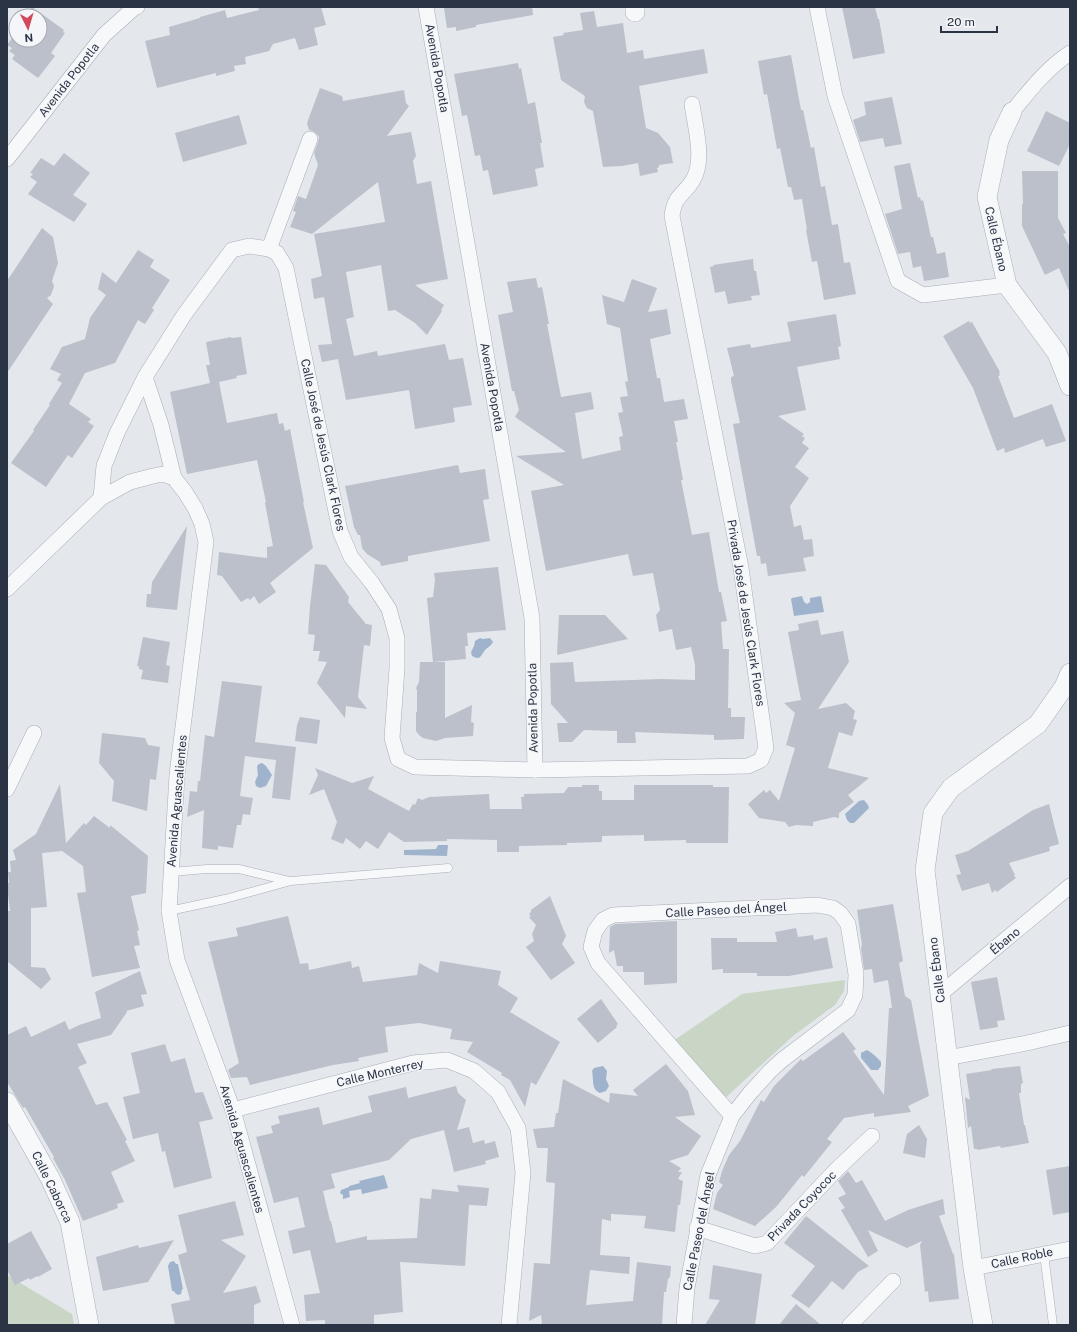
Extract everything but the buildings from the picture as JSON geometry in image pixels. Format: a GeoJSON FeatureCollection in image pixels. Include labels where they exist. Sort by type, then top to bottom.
{"type":"FeatureCollection","features":[{"type":"Feature","properties":{"kind":"street","name":"Avenida Popotla"},"geometry":{"type":"LineString","coordinates":[[7,159],[104,35],[137,7]]}},
{"type":"Feature","properties":{"kind":"street","name":"Avenida Popotla"},"geometry":{"type":"LineString","coordinates":[[426,7],[532,618],[535,770]]}},
{"type":"Feature","properties":{"kind":"street"},"geometry":{"type":"LineString","coordinates":[[817,7],[835,96],[898,281],[923,295],[1007,285]]}},
{"type":"Feature","properties":{"kind":"street","name":"Calle Ébano"},"geometry":{"type":"LineString","coordinates":[[1070,53],[1043,74],[1012,112],[999,140],[987,197],[1007,285],[1057,353],[1070,386]]}},
{"type":"Feature","properties":{"kind":"street","name":"Privada José de Jesús Clark Flores"},"geometry":{"type":"LineString","coordinates":[[535,770],[748,766],[761,760],[766,748],[741,568],[676,243],[672,216],[673,205],[678,196],[693,180],[698,169],[699,154],[692,104]]}},
{"type":"Feature","properties":{"kind":"street"},"geometry":{"type":"LineString","coordinates":[[102,498],[104,466],[117,433],[145,377],[184,315],[232,250],[250,246],[269,249],[310,139]]}},
{"type":"Feature","properties":{"kind":"street","name":"Calle José de Jesús Clark Flores"},"geometry":{"type":"LineString","coordinates":[[269,249],[277,253],[286,268],[340,531],[351,557],[372,583],[388,609],[397,638],[397,668],[392,738],[398,759],[415,766],[535,770]]}},
{"type":"Feature","properties":{"kind":"street"},"geometry":{"type":"LineString","coordinates":[[145,377],[161,425],[174,478]]}},
{"type":"Feature","properties":{"kind":"street"},"geometry":{"type":"LineString","coordinates":[[7,589],[102,498],[130,482],[163,474],[174,478]]}},
{"type":"Feature","properties":{"kind":"street","name":"Avenida Aguascalientes"},"geometry":{"type":"LineString","coordinates":[[174,478],[186,492],[195,508],[202,524],[206,542],[177,774],[169,911],[177,960],[233,1110],[292,1325]]}},
{"type":"Feature","properties":{"kind":"street","name":"Calle Ébano"},"geometry":{"type":"LineString","coordinates":[[983,1325],[973,1268],[925,870],[932,814],[951,788],[1038,724],[1064,687],[1070,673]]}},
{"type":"Feature","properties":{"kind":"street"},"geometry":{"type":"LineString","coordinates":[[7,789],[34,733]]}},
{"type":"Feature","properties":{"kind":"street","name":"Ébano"},"geometry":{"type":"LineString","coordinates":[[939,995],[1070,886]]}},
{"type":"Feature","properties":{"kind":"street","name":"Calle Paseo del Ángel"},"geometry":{"type":"LineString","coordinates":[[684,1325],[687,1288],[708,1175],[732,1116],[750,1093],[782,1060],[848,1010],[855,995],[856,974],[848,924],[840,913],[833,908],[817,905],[613,915],[603,920],[595,931],[591,948],[598,963],[732,1116]]}},
{"type":"Feature","properties":{"kind":"street"},"geometry":{"type":"LineString","coordinates":[[947,1058],[1027,1043],[1070,1033]]}},
{"type":"Feature","properties":{"kind":"street","name":"Calle Monterrey"},"geometry":{"type":"LineString","coordinates":[[233,1110],[413,1063],[447,1060],[474,1072],[498,1092],[518,1128],[523,1173],[509,1325]]}},
{"type":"Feature","properties":{"kind":"street","name":"Calle Caborca"},"geometry":{"type":"LineString","coordinates":[[7,1102],[50,1178],[70,1222],[89,1325]]}},
{"type":"Feature","properties":{"kind":"street","name":"Privada Coyococ"},"geometry":{"type":"LineString","coordinates":[[698,1228],[755,1246],[762,1246],[767,1243],[836,1170],[872,1136]]}},
{"type":"Feature","properties":{"kind":"street","name":"Calle Roble"},"geometry":{"type":"LineString","coordinates":[[973,1268],[1070,1249]]}},
{"type":"Feature","properties":{"kind":"street"},"geometry":{"type":"LineString","coordinates":[[850,1325],[893,1282]]}},
{"type":"Feature","properties":{"kind":"lane"},"geometry":{"type":"LineString","coordinates":[[169,911],[225,900],[291,881],[448,868]]}},
{"type":"Feature","properties":{"kind":"lane"},"geometry":{"type":"LineString","coordinates":[[171,872],[207,869],[239,869],[291,881]]}},
{"type":"Feature","properties":{"kind":"lane"},"geometry":{"type":"LineString","coordinates":[[1044,1254],[1053,1325]]}},
{"type":"Feature","properties":{"kind":"green space"},"geometry":{"type":"Polygon","coordinates":[[[845,980],[844,991],[835,1005],[793,1036],[723,1100],[673,1041],[742,994],[845,980]]]}},
{"type":"Feature","properties":{"kind":"green space"},"geometry":{"type":"Polygon","coordinates":[[[7,1275],[72,1314],[74,1325],[7,1325],[7,1275]]]}},
{"type":"Feature","properties":{"kind":"water"},"geometry":{"type":"Polygon","coordinates":[[[802,596],[804,602],[807,604],[810,602],[810,598],[821,596],[824,612],[794,616],[791,599],[802,596]]]}},
{"type":"Feature","properties":{"kind":"water"},"geometry":{"type":"Polygon","coordinates":[[[480,638],[490,638],[493,642],[479,658],[477,658],[472,656],[471,652],[475,641],[480,638]]]}},
{"type":"Feature","properties":{"kind":"water"},"geometry":{"type":"Polygon","coordinates":[[[262,763],[272,775],[266,786],[260,788],[256,786],[255,782],[258,775],[257,766],[262,763]]]}},
{"type":"Feature","properties":{"kind":"water"},"geometry":{"type":"Polygon","coordinates":[[[864,800],[869,808],[854,823],[850,823],[845,814],[859,801],[864,800]]]}},
{"type":"Feature","properties":{"kind":"water"},"geometry":{"type":"Polygon","coordinates":[[[438,845],[448,845],[447,856],[404,855],[404,850],[436,849],[438,845]]]}},
{"type":"Feature","properties":{"kind":"water"},"geometry":{"type":"Polygon","coordinates":[[[867,1050],[881,1062],[881,1066],[878,1070],[871,1070],[861,1058],[861,1053],[867,1050]]]}},
{"type":"Feature","properties":{"kind":"water"},"geometry":{"type":"Polygon","coordinates":[[[603,1066],[607,1071],[606,1079],[609,1086],[606,1091],[600,1093],[594,1087],[592,1071],[594,1068],[603,1066]]]}},
{"type":"Feature","properties":{"kind":"water"},"geometry":{"type":"Polygon","coordinates":[[[384,1175],[388,1188],[362,1194],[361,1189],[349,1191],[350,1197],[343,1199],[343,1195],[340,1193],[341,1190],[349,1186],[360,1183],[359,1181],[384,1175]]]}},
{"type":"Feature","properties":{"kind":"water"},"geometry":{"type":"Polygon","coordinates":[[[174,1261],[178,1264],[183,1289],[181,1294],[178,1295],[172,1291],[168,1266],[170,1262],[174,1261]]]}}]}
